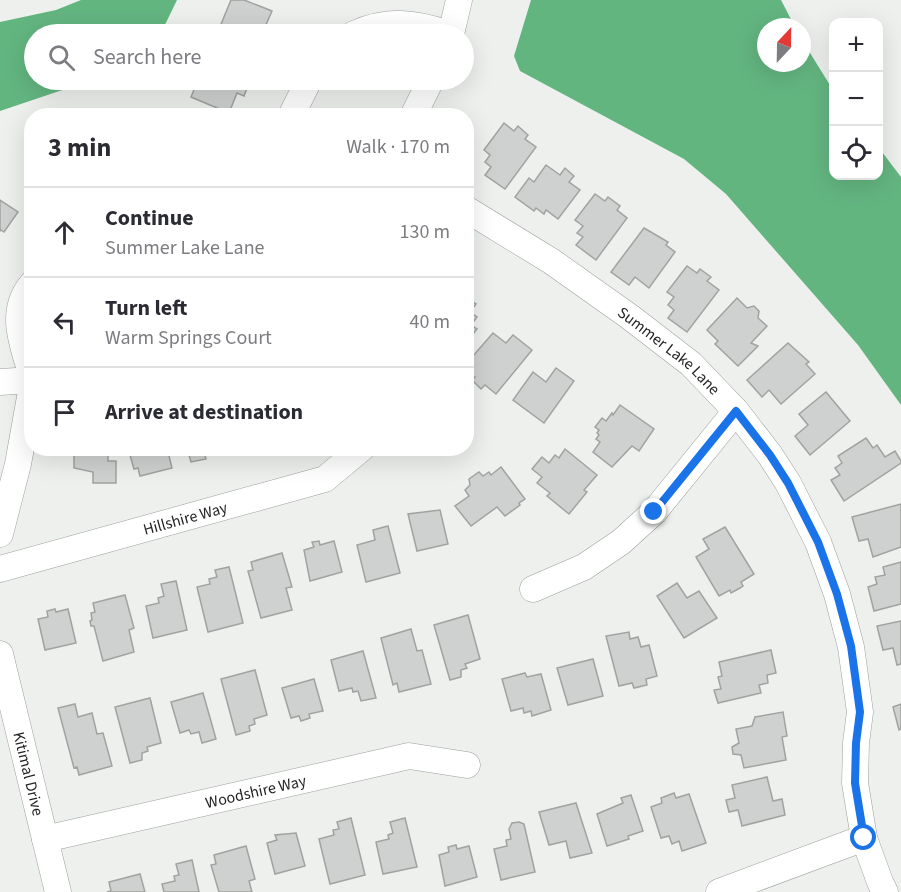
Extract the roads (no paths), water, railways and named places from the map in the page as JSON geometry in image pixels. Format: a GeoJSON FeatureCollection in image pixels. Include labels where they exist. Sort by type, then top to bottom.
{"type":"FeatureCollection","features":[{"type":"Feature","properties":{"kind":"street"},"geometry":{"type":"LineString","coordinates":[[453,24],[459,0]]}},
{"type":"Feature","properties":{"kind":"street"},"geometry":{"type":"LineString","coordinates":[[396,24],[414,24]]}},
{"type":"Feature","properties":{"kind":"street"},"geometry":{"type":"LineString","coordinates":[[295,108],[304,90]]}},
{"type":"Feature","properties":{"kind":"street"},"geometry":{"type":"LineString","coordinates":[[417,108],[426,90]]}},
{"type":"Feature","properties":{"kind":"street","name":"Summer Lake Lane"},"geometry":{"type":"LineString","coordinates":[[474,214],[551,261],[630,316],[691,364],[736,411],[770,455],[788,483],[818,542],[837,594],[851,646],[860,712],[856,743],[855,783],[864,838],[885,892]]}},
{"type":"Feature","properties":{"kind":"street"},"geometry":{"type":"LineString","coordinates":[[24,297],[20,307],[18,325],[24,348]]}},
{"type":"Feature","properties":{"kind":"street"},"geometry":{"type":"LineString","coordinates":[[0,382],[24,379]]}},
{"type":"Feature","properties":{"kind":"street"},"geometry":{"type":"LineString","coordinates":[[533,589],[584,567],[621,542],[654,512],[736,411]]}},
{"type":"Feature","properties":{"kind":"street"},"geometry":{"type":"LineString","coordinates":[[0,534],[24,431]]}},
{"type":"Feature","properties":{"kind":"street","name":"Hillshire Way"},"geometry":{"type":"LineString","coordinates":[[0,569],[325,479],[352,456]]}},
{"type":"Feature","properties":{"kind":"street","name":"Kitimal Drive"},"geometry":{"type":"LineString","coordinates":[[0,654],[58,892]]}},
{"type":"Feature","properties":{"kind":"street","name":"Woodshire Way"},"geometry":{"type":"LineString","coordinates":[[45,839],[409,756],[468,765]]}},
{"type":"Feature","properties":{"kind":"street"},"geometry":{"type":"LineString","coordinates":[[719,892],[864,838]]}}]}
